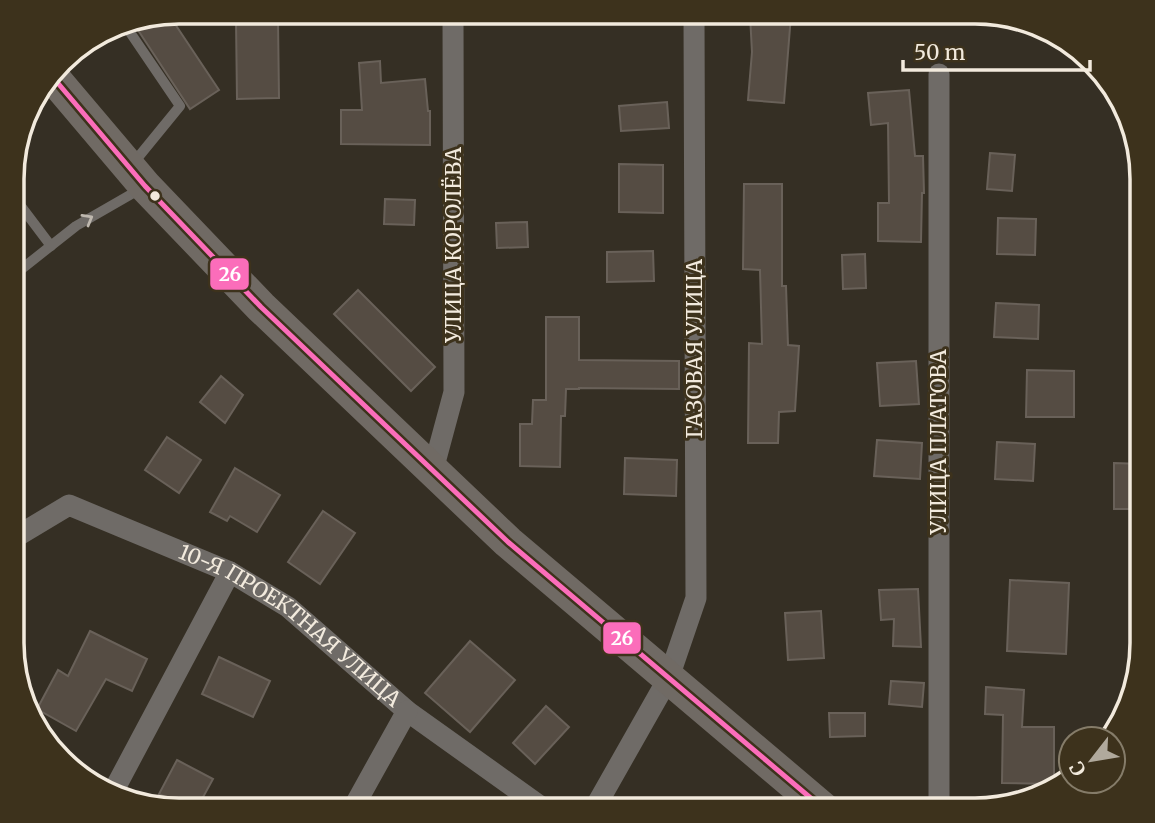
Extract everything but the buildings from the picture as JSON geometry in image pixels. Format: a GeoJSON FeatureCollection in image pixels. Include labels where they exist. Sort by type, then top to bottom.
{"type":"FeatureCollection","features":[{"type":"Feature","properties":{"kind":"main road"},"geometry":{"type":"LineString","coordinates":[[58,83],[137,177],[261,307],[508,542],[812,798]]}},
{"type":"Feature","properties":{"kind":"street","name":"УЛИЦА КОРОЛЁВА"},"geometry":{"type":"LineString","coordinates":[[433,470],[454,392],[453,25]]}},
{"type":"Feature","properties":{"kind":"street","name":"ГАЗОВАЯ УЛИЦА"},"geometry":{"type":"LineString","coordinates":[[600,798],[669,677],[696,598],[694,25]]}},
{"type":"Feature","properties":{"kind":"street","name":"УЛИЦА ПЛАТОВА"},"geometry":{"type":"LineString","coordinates":[[939,74],[939,798]]}},
{"type":"Feature","properties":{"kind":"street","name":"10-Я ПРОЕКТНАЯ УЛИЦА"},"geometry":{"type":"LineString","coordinates":[[25,532],[69,505],[230,572],[288,607],[407,712],[529,798]]}},
{"type":"Feature","properties":{"kind":"street"},"geometry":{"type":"LineString","coordinates":[[117,785],[230,572]]}},
{"type":"Feature","properties":{"kind":"street"},"geometry":{"type":"LineString","coordinates":[[359,798],[407,712]]}},
{"type":"Feature","properties":{"kind":"lane"},"geometry":{"type":"LineString","coordinates":[[24,267],[137,177],[180,106],[130,33]]}},
{"type":"Feature","properties":{"kind":"lane"},"geometry":{"type":"LineString","coordinates":[[24,210],[51,246]]}},
{"type":"Feature","properties":{"kind":"transit line","name":"26"},"geometry":{"type":"LineString","coordinates":[[58,83],[145,186],[261,307],[508,542],[811,798]]}}]}
